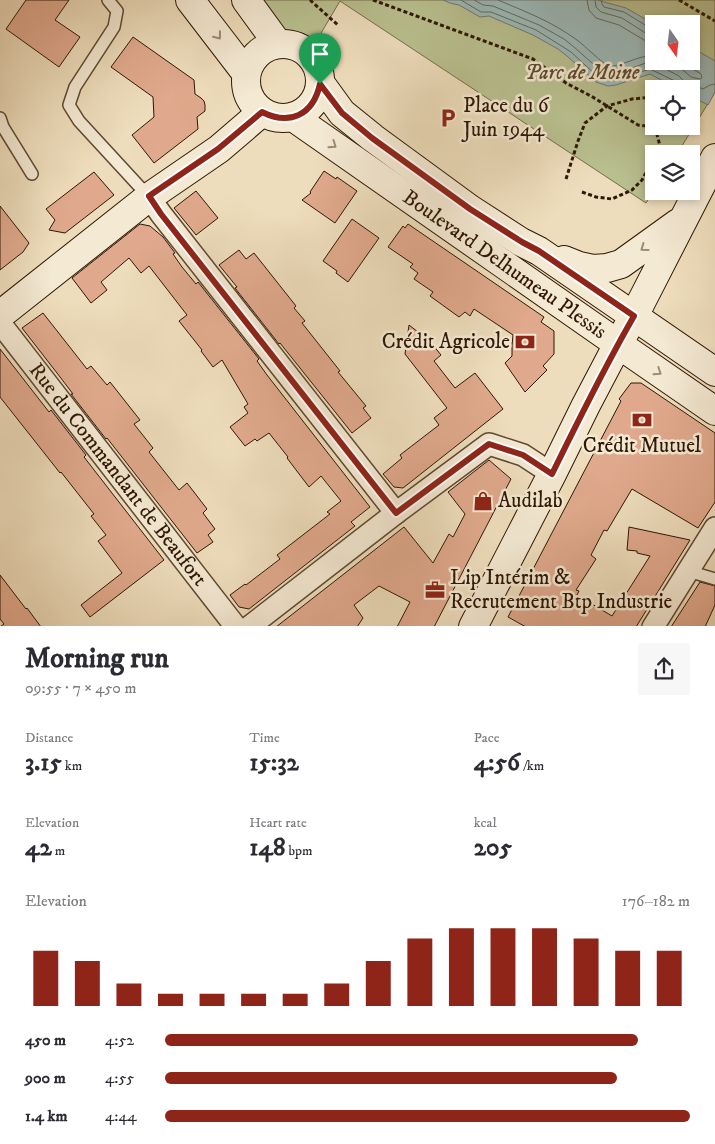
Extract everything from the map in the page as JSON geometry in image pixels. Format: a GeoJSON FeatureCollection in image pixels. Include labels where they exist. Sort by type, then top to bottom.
{"type":"FeatureCollection","features":[{"type":"Feature","properties":{"kind":"main road"},"geometry":{"type":"LineString","coordinates":[[190,0],[246,73]]}},
{"type":"Feature","properties":{"kind":"main road"},"geometry":{"type":"LineString","coordinates":[[246,0],[278,44]]}},
{"type":"Feature","properties":{"kind":"main road"},"geometry":{"type":"LineString","coordinates":[[287,43],[304,50],[312,56],[320,74],[318,95],[312,105],[304,112],[293,117],[272,117],[262,112],[253,104],[245,84],[250,62],[257,53],[267,47],[278,44],[287,43]]}},
{"type":"Feature","properties":{"kind":"main road","name":"Boulevard Delhumeau Plessis"},"geometry":{"type":"LineString","coordinates":[[320,84],[342,113],[372,138],[470,209],[539,251],[715,372]]}},
{"type":"Feature","properties":{"kind":"main road"},"geometry":{"type":"LineString","coordinates":[[0,315],[149,196],[218,149],[262,112]]}},
{"type":"Feature","properties":{"kind":"main road","name":"Boulevard Delhumeau Plessis"},"geometry":{"type":"LineString","coordinates":[[293,117],[715,411]]}},
{"type":"Feature","properties":{"kind":"main road"},"geometry":{"type":"LineString","coordinates":[[473,626],[683,219],[712,169]]}},
{"type":"Feature","properties":{"kind":"main road"},"geometry":{"type":"LineString","coordinates":[[539,251],[579,266],[593,269],[607,268],[621,264],[683,219]]}},
{"type":"Feature","properties":{"kind":"street"},"geometry":{"type":"LineString","coordinates":[[149,196],[396,513]]}},
{"type":"Feature","properties":{"kind":"street","name":"Rue du Commandant de Beaufort"},"geometry":{"type":"LineString","coordinates":[[0,324],[236,626]]}},
{"type":"Feature","properties":{"kind":"street"},"geometry":{"type":"LineString","coordinates":[[249,626],[489,444],[523,455],[552,474]]}},
{"type":"Feature","properties":{"kind":"street"},"geometry":{"type":"LineString","coordinates":[[653,626],[715,528]]}},
{"type":"Feature","properties":{"kind":"lane"},"geometry":{"type":"LineString","coordinates":[[108,0],[117,11],[114,27],[75,87],[69,105],[79,121],[149,196]]}},
{"type":"Feature","properties":{"kind":"lane"},"geometry":{"type":"LineString","coordinates":[[0,118],[3,127],[32,174]]}},
{"type":"Feature","properties":{"kind":"lane"},"geometry":{"type":"LineString","coordinates":[[688,571],[715,580]]}},
{"type":"Feature","properties":{"kind":"path"},"geometry":{"type":"LineString","coordinates":[[310,0],[339,26]]}},
{"type":"Feature","properties":{"kind":"path"},"geometry":{"type":"LineString","coordinates":[[374,0],[533,59],[566,83],[638,125],[645,126]]}},
{"type":"Feature","properties":{"kind":"path"},"geometry":{"type":"LineString","coordinates":[[679,0],[715,20]]}},
{"type":"Feature","properties":{"kind":"path"},"geometry":{"type":"LineString","coordinates":[[566,179],[586,123],[606,106],[632,99],[645,98]]}},
{"type":"Feature","properties":{"kind":"path"},"geometry":{"type":"LineString","coordinates":[[582,192],[596,197],[612,199],[632,190],[645,174]]}},
{"type":"Feature","properties":{"kind":"green space","name":"Parc de Moine"},"geometry":{"type":"Polygon","coordinates":[[[257,0],[715,0],[715,92],[700,116],[700,80],[645,80],[645,135],[689,135],[683,145],[645,145],[645,200],[648,200],[646,203],[340,1],[311,50],[299,41],[285,40],[257,0]]]}},
{"type":"Feature","properties":{"kind":"water"},"geometry":{"type":"Polygon","coordinates":[[[443,0],[597,0],[626,8],[645,19],[645,70],[700,70],[700,52],[715,61],[715,92],[708,105],[700,101],[700,80],[661,80],[650,74],[616,85],[608,86],[596,82],[558,49],[533,35],[489,16],[480,17],[459,5],[443,0]]]}},
{"type":"Feature","properties":{"kind":"building"},"geometry":{"type":"Polygon","coordinates":[[[26,0],[69,0],[55,20],[80,37],[59,67],[6,29],[26,0]]]}},
{"type":"Feature","properties":{"kind":"building"},"geometry":{"type":"Polygon","coordinates":[[[133,37],[194,80],[195,94],[204,101],[205,105],[205,111],[197,117],[198,129],[154,163],[132,135],[154,117],[153,97],[111,67],[133,37]]]}},
{"type":"Feature","properties":{"kind":"building"},"geometry":{"type":"Polygon","coordinates":[[[324,171],[336,179],[337,177],[357,191],[335,223],[302,200],[311,193],[324,171]]]}},
{"type":"Feature","properties":{"kind":"building"},"geometry":{"type":"Polygon","coordinates":[[[94,172],[114,195],[65,233],[49,230],[55,220],[46,209],[94,172]]]}},
{"type":"Feature","properties":{"kind":"building"},"geometry":{"type":"Polygon","coordinates":[[[196,191],[218,218],[196,235],[174,208],[196,191]]]}},
{"type":"Feature","properties":{"kind":"building"},"geometry":{"type":"Polygon","coordinates":[[[0,206],[29,243],[23,252],[0,270],[0,206]]]}},
{"type":"Feature","properties":{"kind":"building"},"geometry":{"type":"Polygon","coordinates":[[[352,219],[379,238],[348,282],[323,261],[352,219]]]}},
{"type":"Feature","properties":{"kind":"building"},"geometry":{"type":"Polygon","coordinates":[[[140,224],[150,226],[163,237],[175,253],[173,254],[182,267],[196,284],[198,282],[259,359],[257,361],[267,375],[370,507],[351,522],[355,526],[249,609],[239,607],[230,595],[280,559],[277,555],[330,514],[327,512],[341,501],[321,476],[309,487],[269,433],[245,446],[230,427],[248,413],[244,407],[248,404],[222,360],[213,367],[179,321],[187,315],[149,266],[141,273],[129,258],[101,282],[107,290],[91,303],[72,278],[140,224]]]}},
{"type":"Feature","properties":{"kind":"building"},"geometry":{"type":"Polygon","coordinates":[[[408,224],[544,317],[541,322],[554,331],[554,354],[543,366],[547,370],[525,392],[505,363],[512,356],[513,335],[474,309],[470,316],[465,312],[459,317],[430,296],[433,292],[414,279],[418,273],[410,267],[413,264],[388,247],[403,226],[405,228],[408,224]]]}},
{"type":"Feature","properties":{"kind":"building"},"geometry":{"type":"Polygon","coordinates":[[[239,250],[246,259],[254,253],[296,306],[294,308],[305,321],[302,323],[366,406],[363,408],[371,418],[352,433],[279,344],[219,265],[239,250]]]}},
{"type":"Feature","properties":{"kind":"building"},"geometry":{"type":"Polygon","coordinates":[[[43,313],[87,369],[91,366],[107,385],[110,382],[140,420],[134,424],[153,448],[149,452],[179,490],[187,483],[207,509],[203,513],[215,529],[208,535],[213,542],[197,553],[71,394],[73,394],[22,328],[43,313]]]}},
{"type":"Feature","properties":{"kind":"building"},"geometry":{"type":"Polygon","coordinates":[[[409,325],[418,332],[421,330],[441,355],[434,361],[455,388],[475,373],[503,409],[403,488],[394,487],[383,474],[402,458],[400,455],[439,425],[434,418],[447,408],[405,354],[409,325]]]}},
{"type":"Feature","properties":{"kind":"building"},"geometry":{"type":"Polygon","coordinates":[[[0,349],[49,412],[51,410],[86,455],[84,457],[164,560],[90,617],[81,605],[122,573],[98,541],[106,535],[91,516],[94,514],[0,397],[0,349]]]}},
{"type":"Feature","properties":{"kind":"building"},"geometry":{"type":"Polygon","coordinates":[[[631,383],[641,383],[715,433],[715,502],[698,528],[632,489],[607,531],[604,530],[591,555],[596,559],[576,590],[579,591],[577,595],[612,616],[650,556],[637,553],[637,551],[627,550],[629,527],[690,540],[637,626],[524,626],[508,617],[621,401],[619,399],[631,383]]]}},
{"type":"Feature","properties":{"kind":"building"},"geometry":{"type":"Polygon","coordinates":[[[489,460],[511,479],[435,626],[398,626],[410,602],[379,586],[354,605],[363,618],[358,626],[277,626],[404,527],[433,563],[449,534],[453,537],[465,514],[448,492],[489,460]]]}},
{"type":"Feature","properties":{"kind":"building"},"geometry":{"type":"Polygon","coordinates":[[[0,575],[40,626],[1,626],[4,624],[0,619],[0,575]]]}},
{"type":"Feature","properties":{"kind":"building"},"geometry":{"type":"Polygon","coordinates":[[[700,582],[715,586],[715,605],[705,626],[672,626],[700,582]]]}},
{"type":"Feature","properties":{"kind":"place","name":"Place du 6 Juin 1944"},"geometry":{"type":"Point","coordinates":[448,118]}},
{"type":"Feature","properties":{"kind":"place","name":"Crédit Agricole"},"geometry":{"type":"Point","coordinates":[525,342]}},
{"type":"Feature","properties":{"kind":"place","name":"Crédit Mutuel"},"geometry":{"type":"Point","coordinates":[642,420]}},
{"type":"Feature","properties":{"kind":"place","name":"Audilab"},"geometry":{"type":"Point","coordinates":[483,501]}},
{"type":"Feature","properties":{"kind":"place","name":"Lip Intérim & Recrutement Btp Industrie"},"geometry":{"type":"Point","coordinates":[435,590]}},
{"type":"Feature","properties":{"kind":"route"},"geometry":{"type":"LineString","coordinates":[[320,84],[342,113],[372,138],[470,209],[539,251],[634,316],[586,405],[552,474],[523,455],[489,444],[396,513],[161,214],[149,196],[218,149],[262,112],[272,117],[282,118],[293,117],[304,112],[312,105],[318,95],[320,84]]}}]}
